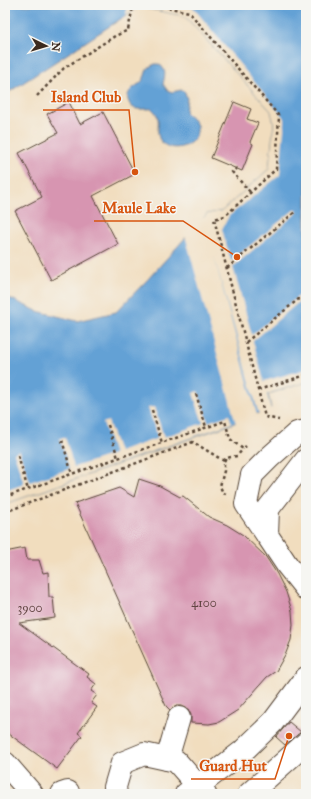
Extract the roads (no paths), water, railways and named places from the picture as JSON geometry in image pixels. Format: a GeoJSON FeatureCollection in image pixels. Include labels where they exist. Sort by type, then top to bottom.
{"type":"FeatureCollection","features":[{"type":"Feature","properties":{"kind":"street"},"geometry":{"type":"LineString","coordinates":[[306,431],[297,433],[252,475],[246,504],[287,565],[306,589]]}},
{"type":"Feature","properties":{"kind":"street"},"geometry":{"type":"LineString","coordinates":[[267,535],[268,509],[306,460]]}},
{"type":"Feature","properties":{"kind":"street"},"geometry":{"type":"LineString","coordinates":[[116,794],[115,787],[122,763],[144,754],[176,761],[196,791],[243,751],[273,722],[306,678]]}},
{"type":"Feature","properties":{"kind":"street"},"geometry":{"type":"LineString","coordinates":[[167,759],[179,718]]}},
{"type":"Feature","properties":{"kind":"street"},"geometry":{"type":"LineString","coordinates":[[249,794],[306,743]]}},
{"type":"Feature","properties":{"kind":"street"},"geometry":{"type":"LineString","coordinates":[[5,763],[32,794]]}},
{"type":"Feature","properties":{"kind":"water"},"geometry":{"type":"Polygon","coordinates":[[[5,5],[306,5],[306,382],[268,394],[271,408],[237,422],[5,504],[5,296],[37,311],[77,321],[116,312],[207,214],[222,211],[269,169],[274,123],[271,111],[185,16],[139,7],[5,96],[5,5]]]}},
{"type":"Feature","properties":{"kind":"water"},"geometry":{"type":"Polygon","coordinates":[[[155,64],[159,64],[163,68],[165,75],[163,84],[167,90],[172,92],[181,90],[185,92],[187,99],[185,112],[197,126],[197,132],[192,142],[182,147],[176,148],[165,145],[159,137],[158,118],[156,113],[152,109],[132,107],[128,100],[130,91],[142,81],[147,69],[155,64]]]}},
{"type":"Feature","properties":{"kind":"place","name":"Island Club"},"geometry":{"type":"Point","coordinates":[135,172]}},
{"type":"Feature","properties":{"kind":"place","name":"Maule Lake"},"geometry":{"type":"Point","coordinates":[237,257]}},
{"type":"Feature","properties":{"kind":"place","name":"Guard Hut"},"geometry":{"type":"Point","coordinates":[289,736]}}]}
